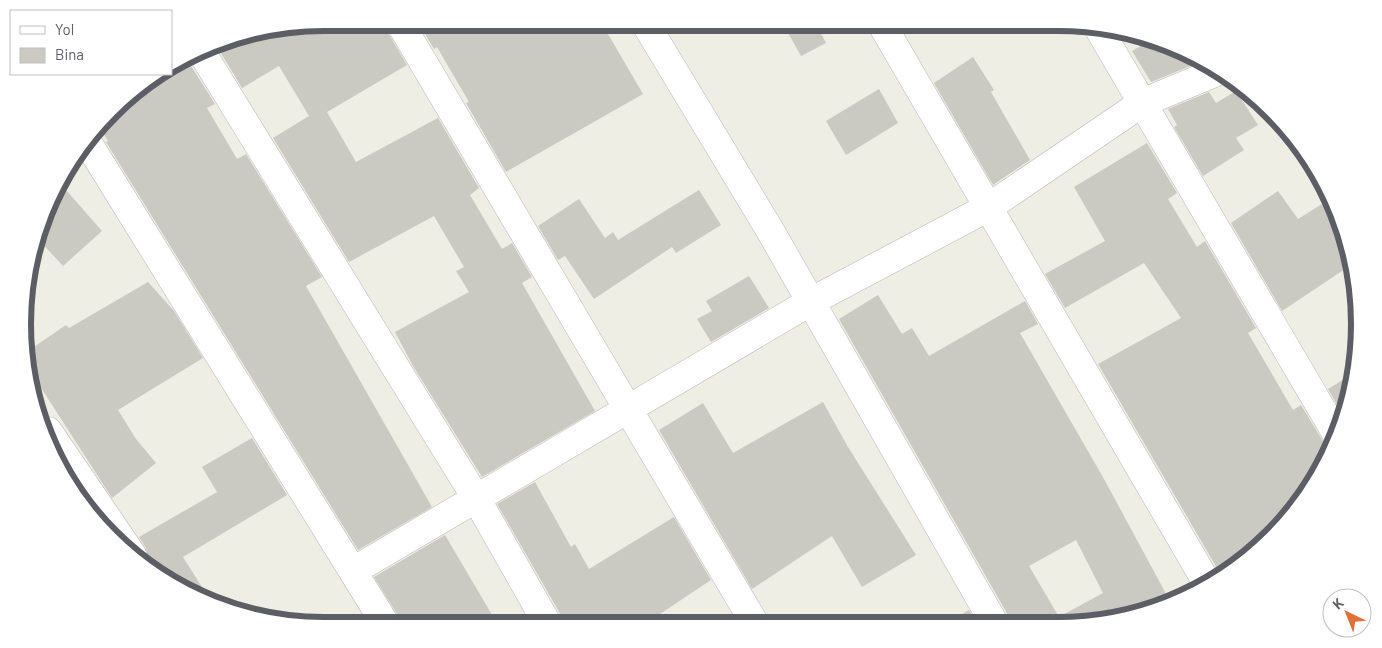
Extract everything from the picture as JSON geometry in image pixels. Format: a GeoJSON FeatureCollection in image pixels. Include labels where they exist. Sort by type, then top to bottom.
{"type":"FeatureCollection","features":[{"type":"Feature","properties":{"kind":"street"},"geometry":{"type":"LineString","coordinates":[[405,31],[751,617]]}},
{"type":"Feature","properties":{"kind":"street"},"geometry":{"type":"LineString","coordinates":[[650,31],[810,302],[991,617]]}},
{"type":"Feature","properties":{"kind":"street"},"geometry":{"type":"LineString","coordinates":[[886,31],[1204,578]]}},
{"type":"Feature","properties":{"kind":"street"},"geometry":{"type":"LineString","coordinates":[[1102,35],[1332,425]]}},
{"type":"Feature","properties":{"kind":"street"},"geometry":{"type":"LineString","coordinates":[[205,57],[476,498],[543,617]]}},
{"type":"Feature","properties":{"kind":"street"},"geometry":{"type":"LineString","coordinates":[[353,571],[810,302],[989,207],[1142,104],[1211,74]]}},
{"type":"Feature","properties":{"kind":"street"},"geometry":{"type":"LineString","coordinates":[[91,148],[381,617]]}},
{"type":"Feature","properties":{"kind":"street"},"geometry":{"type":"LineString","coordinates":[[58,446],[113,527]]}},
{"type":"Feature","properties":{"kind":"building"},"geometry":{"type":"Polygon","coordinates":[[[324,31],[387,31],[407,65],[327,112],[356,162],[438,118],[479,188],[470,195],[502,249],[512,243],[532,277],[522,283],[595,411],[482,477],[413,366],[395,332],[469,292],[456,271],[464,267],[434,216],[349,262],[273,138],[309,116],[279,66],[242,88],[220,51],[248,41],[286,34],[324,31]]]}},
{"type":"Feature","properties":{"kind":"building"},"geometry":{"type":"Polygon","coordinates":[[[423,31],[606,31],[643,94],[506,172],[466,103],[469,102],[437,47],[434,49],[423,31]]]}},
{"type":"Feature","properties":{"kind":"building"},"geometry":{"type":"Polygon","coordinates":[[[787,31],[820,31],[826,43],[801,56],[787,31]]]}},
{"type":"Feature","properties":{"kind":"building"},"geometry":{"type":"Polygon","coordinates":[[[1144,44],[1193,65],[1151,82],[1132,51],[1144,44]]]}},
{"type":"Feature","properties":{"kind":"building"},"geometry":{"type":"Polygon","coordinates":[[[973,57],[994,90],[991,92],[1030,160],[993,185],[934,83],[973,57]]]}},
{"type":"Feature","properties":{"kind":"building"},"geometry":{"type":"Polygon","coordinates":[[[190,64],[215,104],[207,108],[237,159],[246,154],[322,277],[306,286],[432,507],[358,550],[106,142],[108,141],[103,133],[117,117],[161,81],[190,64]]]}},
{"type":"Feature","properties":{"kind":"building"},"geometry":{"type":"Polygon","coordinates":[[[879,89],[898,123],[846,155],[826,121],[879,89]]]}},
{"type":"Feature","properties":{"kind":"building"},"geometry":{"type":"Polygon","coordinates":[[[1235,91],[1258,125],[1236,138],[1244,150],[1203,176],[1174,127],[1177,125],[1168,109],[1209,92],[1216,103],[1235,91]]]}},
{"type":"Feature","properties":{"kind":"building"},"geometry":{"type":"Polygon","coordinates":[[[1147,143],[1177,193],[1168,199],[1197,247],[1205,241],[1256,328],[1248,333],[1293,410],[1301,405],[1325,444],[1312,470],[1278,517],[1251,544],[1218,569],[1098,364],[1181,318],[1144,263],[1065,308],[1045,274],[1105,241],[1074,187],[1147,143]]]}},
{"type":"Feature","properties":{"kind":"building"},"geometry":{"type":"Polygon","coordinates":[[[66,190],[102,231],[63,266],[42,244],[62,194],[66,190]]]}},
{"type":"Feature","properties":{"kind":"building"},"geometry":{"type":"Polygon","coordinates":[[[699,190],[721,225],[676,253],[672,247],[594,299],[565,256],[558,260],[538,226],[579,199],[605,238],[613,232],[618,240],[699,190]]]}},
{"type":"Feature","properties":{"kind":"building"},"geometry":{"type":"Polygon","coordinates":[[[1278,191],[1298,219],[1324,203],[1341,248],[1345,269],[1282,311],[1231,223],[1278,191]]]}},
{"type":"Feature","properties":{"kind":"building"},"geometry":{"type":"Polygon","coordinates":[[[749,276],[769,308],[711,342],[697,319],[712,311],[706,301],[749,276]]]}},
{"type":"Feature","properties":{"kind":"building"},"geometry":{"type":"Polygon","coordinates":[[[148,282],[174,311],[203,358],[118,410],[136,439],[156,463],[112,498],[37,382],[33,348],[66,325],[69,328],[148,282]]]}},
{"type":"Feature","properties":{"kind":"building"},"geometry":{"type":"Polygon","coordinates":[[[878,295],[902,334],[912,328],[929,356],[1025,301],[1038,324],[1020,333],[1104,479],[1167,595],[1134,607],[1115,611],[1059,617],[1103,593],[1076,540],[1029,566],[1059,617],[1008,617],[839,319],[878,295]]]}},
{"type":"Feature","properties":{"kind":"building"},"geometry":{"type":"Polygon","coordinates":[[[1345,378],[1339,407],[1328,389],[1345,378]]]}},
{"type":"Feature","properties":{"kind":"building"},"geometry":{"type":"Polygon","coordinates":[[[823,402],[848,447],[916,555],[862,587],[832,536],[752,589],[659,430],[703,403],[733,453],[823,402]]]}},
{"type":"Feature","properties":{"kind":"building"},"geometry":{"type":"Polygon","coordinates":[[[252,438],[287,495],[183,557],[204,591],[178,578],[148,557],[146,548],[139,537],[217,492],[202,467],[252,438]]]}},
{"type":"Feature","properties":{"kind":"building"},"geometry":{"type":"Polygon","coordinates":[[[535,482],[571,547],[575,544],[589,569],[674,517],[711,580],[656,617],[562,617],[497,504],[535,482]]]}},
{"type":"Feature","properties":{"kind":"building"},"geometry":{"type":"Polygon","coordinates":[[[445,535],[493,617],[399,617],[374,577],[445,535]]]}},
{"type":"Feature","properties":{"kind":"building"},"geometry":{"type":"Polygon","coordinates":[[[969,610],[973,617],[957,617],[969,610]]]}}]}
